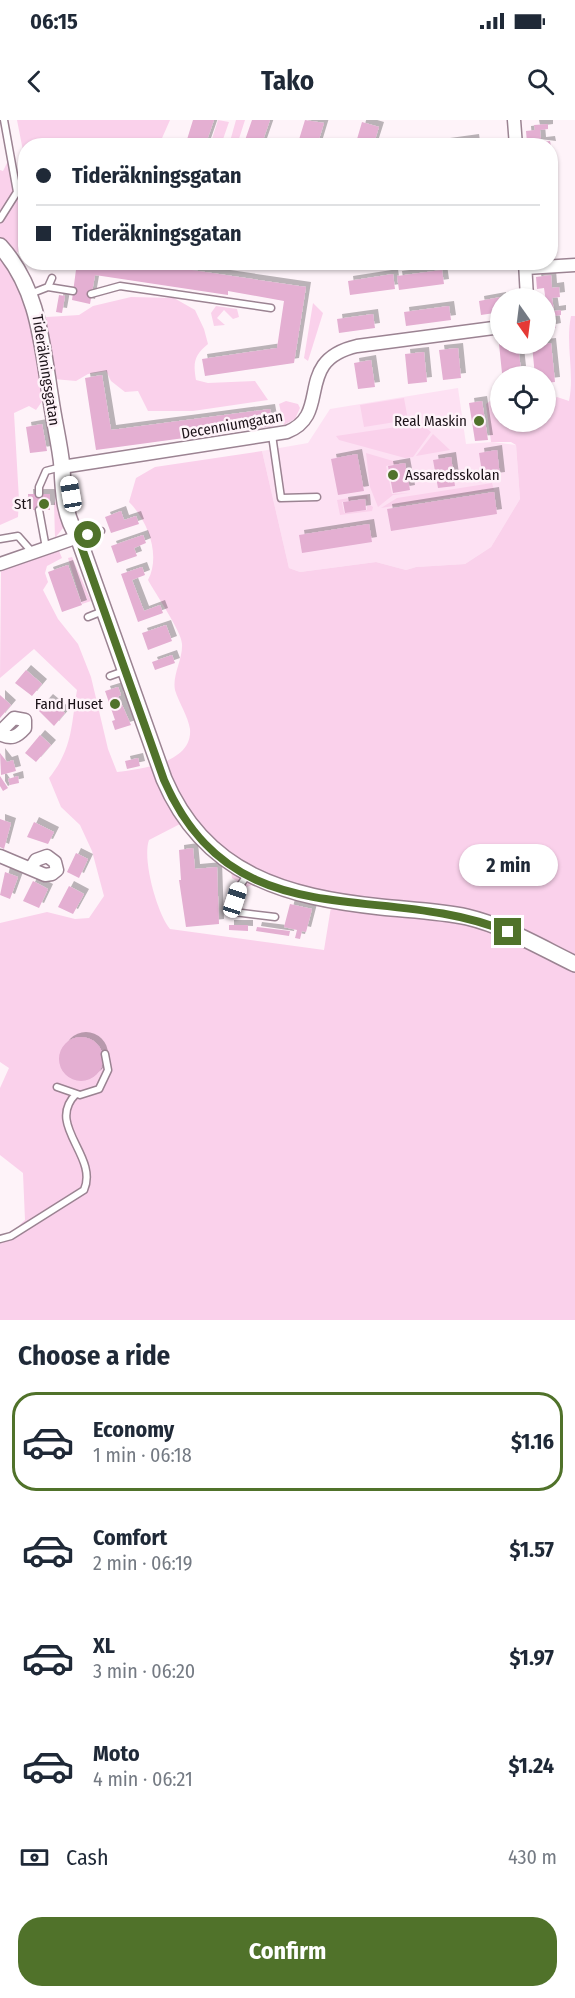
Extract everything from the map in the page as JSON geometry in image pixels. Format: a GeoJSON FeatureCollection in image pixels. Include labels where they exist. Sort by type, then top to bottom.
{"type":"FeatureCollection","features":[{"type":"Feature","properties":{"kind":"street"},"geometry":{"type":"LineString","coordinates":[[514,120],[515,138]]}},
{"type":"Feature","properties":{"kind":"street","name":"Tideräkningsgatan"},"geometry":{"type":"LineString","coordinates":[[0,246],[18,269]]}},
{"type":"Feature","properties":{"kind":"street"},"geometry":{"type":"LineString","coordinates":[[558,265],[575,265]]}},
{"type":"Feature","properties":{"kind":"street","name":"Tideräkningsgatan"},"geometry":{"type":"LineString","coordinates":[[19,270],[30,294],[39,325],[62,467],[63,495],[71,527],[78,537],[103,611],[117,673],[177,807],[203,842],[248,874],[275,887],[319,900],[433,912],[479,921],[523,938],[575,964]]}},
{"type":"Feature","properties":{"kind":"street"},"geometry":{"type":"LineString","coordinates":[[526,270],[527,288]]}},
{"type":"Feature","properties":{"kind":"street","name":"Decenniumgatan"},"geometry":{"type":"LineString","coordinates":[[62,467],[272,435],[294,429],[304,420],[310,410],[319,371],[326,360],[337,351],[357,346],[490,328]]}},
{"type":"Feature","properties":{"kind":"street"},"geometry":{"type":"LineString","coordinates":[[0,564],[78,537]]}},
{"type":"Feature","properties":{"kind":"street"},"geometry":{"type":"LineString","coordinates":[[0,856],[31,868]]}},
{"type":"Feature","properties":{"kind":"lane"},"geometry":{"type":"LineString","coordinates":[[0,219],[17,192],[4,120]]}},
{"type":"Feature","properties":{"kind":"lane"},"geometry":{"type":"LineString","coordinates":[[48,287],[52,278]]}},
{"type":"Feature","properties":{"kind":"lane"},"geometry":{"type":"LineString","coordinates":[[91,294],[120,286],[271,308]]}},
{"type":"Feature","properties":{"kind":"lane"},"geometry":{"type":"LineString","coordinates":[[30,294],[48,287],[73,291]]}},
{"type":"Feature","properties":{"kind":"lane"},"geometry":{"type":"LineString","coordinates":[[272,435],[281,498],[317,497]]}},
{"type":"Feature","properties":{"kind":"lane"},"geometry":{"type":"LineString","coordinates":[[39,494],[39,487],[46,471],[62,467]]}},
{"type":"Feature","properties":{"kind":"lane"},"geometry":{"type":"LineString","coordinates":[[39,510],[46,548]]}},
{"type":"Feature","properties":{"kind":"lane"},"geometry":{"type":"LineString","coordinates":[[78,537],[101,531]]}},
{"type":"Feature","properties":{"kind":"lane"},"geometry":{"type":"LineString","coordinates":[[0,539],[18,536],[33,552]]}},
{"type":"Feature","properties":{"kind":"lane"},"geometry":{"type":"LineString","coordinates":[[88,617],[103,611]]}},
{"type":"Feature","properties":{"kind":"lane"},"geometry":{"type":"LineString","coordinates":[[248,874],[239,887],[234,912],[275,917]]}},
{"type":"Feature","properties":{"kind":"lane"},"geometry":{"type":"LineString","coordinates":[[57,1087],[86,1095],[99,1089],[108,1070],[105,1054]]}},
{"type":"Feature","properties":{"kind":"lane"},"geometry":{"type":"LineString","coordinates":[[0,1239],[11,1236],[84,1190],[88,1181],[88,1171],[66,1123],[66,1107],[76,1094]]}},
{"type":"Feature","properties":{"kind":"shaded area"},"geometry":{"type":"Polygon","coordinates":[[[17,120],[170,120],[162,138],[20,138],[17,120]]]}},
{"type":"Feature","properties":{"kind":"shaded area"},"geometry":{"type":"Polygon","coordinates":[[[218,120],[229,122],[223,138],[212,138],[218,120]]]}},
{"type":"Feature","properties":{"kind":"shaded area"},"geometry":{"type":"Polygon","coordinates":[[[236,120],[245,120],[239,138],[231,138],[236,120]]]}},
{"type":"Feature","properties":{"kind":"shaded area"},"geometry":{"type":"Polygon","coordinates":[[[8,161],[12,178],[18,176],[18,252],[4,262],[24,297],[31,318],[79,315],[93,306],[131,297],[174,298],[195,310],[204,329],[208,344],[196,360],[196,380],[208,383],[255,381],[268,400],[193,411],[148,411],[138,391],[125,392],[111,381],[106,371],[88,374],[76,381],[42,378],[43,400],[36,410],[29,406],[14,413],[18,517],[0,525],[0,170],[3,171],[8,161]]]}},
{"type":"Feature","properties":{"kind":"shaded area"},"geometry":{"type":"Polygon","coordinates":[[[313,303],[323,313],[308,361],[304,358],[313,303]]]}},
{"type":"Feature","properties":{"kind":"shaded area"},"geometry":{"type":"Polygon","coordinates":[[[216,306],[237,309],[239,317],[233,319],[224,310],[217,318],[225,325],[214,326],[211,313],[216,306]]]}},
{"type":"Feature","properties":{"kind":"shaded area"},"geometry":{"type":"Polygon","coordinates":[[[571,316],[575,316],[575,1320],[0,1320],[0,1243],[25,1220],[23,1173],[0,1155],[0,1088],[9,1068],[0,1062],[0,923],[47,912],[75,919],[89,918],[104,896],[92,851],[80,825],[61,807],[49,778],[63,757],[67,746],[77,690],[34,649],[0,678],[1,570],[59,551],[62,558],[47,566],[45,573],[48,582],[43,590],[58,619],[78,644],[91,677],[108,749],[117,772],[164,762],[183,750],[189,740],[189,724],[174,684],[182,644],[173,622],[148,580],[152,570],[153,549],[147,528],[129,502],[136,478],[155,467],[262,451],[289,568],[300,572],[376,562],[406,570],[416,567],[465,564],[491,547],[520,499],[516,445],[511,442],[491,442],[486,404],[490,401],[490,432],[556,432],[556,398],[569,401],[571,390],[569,348],[571,316]],[[182,823],[149,840],[147,849],[152,886],[160,911],[170,929],[324,950],[331,907],[252,885],[247,887],[232,878],[231,871],[195,843],[182,823]]]}},
{"type":"Feature","properties":{"kind":"shaded area","name":"Assaredsskolan"},"geometry":{"type":"Polygon","coordinates":[[[458,388],[466,444],[492,442],[516,445],[520,499],[491,547],[465,564],[416,567],[406,570],[376,562],[300,572],[289,568],[262,451],[308,443],[330,409],[458,388]]]}},
{"type":"Feature","properties":{"kind":"shaded area"},"geometry":{"type":"Polygon","coordinates":[[[404,398],[408,420],[364,427],[360,405],[404,398]]]}},
{"type":"Feature","properties":{"kind":"shaded area"},"geometry":{"type":"Polygon","coordinates":[[[286,401],[298,404],[300,408],[295,419],[284,425],[279,404],[286,401]]]}},
{"type":"Feature","properties":{"kind":"shaded area"},"geometry":{"type":"Polygon","coordinates":[[[410,425],[424,426],[431,432],[413,457],[405,458],[339,440],[336,436],[410,425]]]}},
{"type":"Feature","properties":{"kind":"shaded area"},"geometry":{"type":"Polygon","coordinates":[[[433,434],[450,450],[416,456],[433,434]]]}},
{"type":"Feature","properties":{"kind":"shaded area"},"geometry":{"type":"Polygon","coordinates":[[[366,453],[400,463],[386,466],[392,494],[410,493],[393,495],[378,507],[370,487],[366,453]]]}},
{"type":"Feature","properties":{"kind":"shaded area"},"geometry":{"type":"Polygon","coordinates":[[[492,483],[494,490],[381,508],[397,498],[492,483]]]}},
{"type":"Feature","properties":{"kind":"shaded area"},"geometry":{"type":"Polygon","coordinates":[[[367,495],[368,502],[365,498],[342,502],[344,513],[367,510],[367,506],[370,505],[373,507],[372,511],[340,515],[337,500],[367,495]]]}},
{"type":"Feature","properties":{"kind":"shaded area"},"geometry":{"type":"Polygon","coordinates":[[[58,499],[63,528],[55,538],[54,503],[58,499]]]}},
{"type":"Feature","properties":{"kind":"shaded area"},"geometry":{"type":"Polygon","coordinates":[[[72,557],[91,601],[82,604],[68,558],[72,557]]]}},
{"type":"Feature","properties":{"kind":"building"},"geometry":{"type":"Polygon","coordinates":[[[193,120],[214,120],[208,138],[187,138],[193,120]]]}},
{"type":"Feature","properties":{"kind":"building"},"geometry":{"type":"Polygon","coordinates":[[[252,120],[270,120],[264,138],[246,138],[252,120]]]}},
{"type":"Feature","properties":{"kind":"building"},"geometry":{"type":"Polygon","coordinates":[[[305,120],[324,123],[319,138],[299,138],[305,120]]]}},
{"type":"Feature","properties":{"kind":"building"},"geometry":{"type":"Polygon","coordinates":[[[362,122],[379,127],[376,138],[357,138],[362,122]]]}},
{"type":"Feature","properties":{"kind":"building"},"geometry":{"type":"Polygon","coordinates":[[[548,124],[548,129],[540,130],[541,138],[527,138],[526,131],[535,130],[534,125],[548,124]]]}},
{"type":"Feature","properties":{"kind":"building"},"geometry":{"type":"Polygon","coordinates":[[[76,270],[191,270],[306,287],[294,363],[205,376],[202,359],[277,348],[284,301],[228,291],[228,295],[95,275],[90,304],[72,300],[76,270]]]}},
{"type":"Feature","properties":{"kind":"building"},"geometry":{"type":"Polygon","coordinates":[[[442,270],[444,284],[399,290],[397,276],[442,270]]]}},
{"type":"Feature","properties":{"kind":"building"},"geometry":{"type":"Polygon","coordinates":[[[393,274],[395,289],[350,295],[348,281],[393,274]]]}},
{"type":"Feature","properties":{"kind":"building"},"geometry":{"type":"Polygon","coordinates":[[[551,275],[552,288],[537,288],[536,277],[551,275]]]}},
{"type":"Feature","properties":{"kind":"building"},"geometry":{"type":"Polygon","coordinates":[[[559,287],[560,297],[556,298],[556,288],[552,288],[559,287]]]}},
{"type":"Feature","properties":{"kind":"building"},"geometry":{"type":"Polygon","coordinates":[[[59,295],[65,296],[62,313],[56,312],[59,295]]]}},
{"type":"Feature","properties":{"kind":"building"},"geometry":{"type":"Polygon","coordinates":[[[490,299],[490,314],[481,315],[479,301],[490,299]]]}},
{"type":"Feature","properties":{"kind":"building"},"geometry":{"type":"Polygon","coordinates":[[[449,306],[451,320],[406,326],[404,312],[449,306]]]}},
{"type":"Feature","properties":{"kind":"building"},"geometry":{"type":"Polygon","coordinates":[[[561,310],[561,315],[556,316],[556,311],[561,310]]]}},
{"type":"Feature","properties":{"kind":"building"},"geometry":{"type":"Polygon","coordinates":[[[373,314],[375,328],[339,333],[337,319],[373,314]]]}},
{"type":"Feature","properties":{"kind":"building"},"geometry":{"type":"Polygon","coordinates":[[[458,348],[461,378],[443,380],[439,350],[458,348]]]}},
{"type":"Feature","properties":{"kind":"building"},"geometry":{"type":"Polygon","coordinates":[[[424,352],[427,382],[408,384],[405,354],[424,352]]]}},
{"type":"Feature","properties":{"kind":"building"},"geometry":{"type":"Polygon","coordinates":[[[500,354],[519,354],[520,366],[501,366],[500,354]]]}},
{"type":"Feature","properties":{"kind":"building"},"geometry":{"type":"Polygon","coordinates":[[[533,354],[552,354],[553,366],[534,366],[533,354]]]}},
{"type":"Feature","properties":{"kind":"building"},"geometry":{"type":"Polygon","coordinates":[[[371,360],[375,387],[358,389],[354,363],[371,360]]]}},
{"type":"Feature","properties":{"kind":"building"},"geometry":{"type":"Polygon","coordinates":[[[102,375],[111,430],[270,409],[273,426],[96,450],[85,378],[102,375]]]}},
{"type":"Feature","properties":{"kind":"building","name":"Real Maskin"},"geometry":{"type":"Polygon","coordinates":[[[482,401],[488,440],[475,441],[469,403],[482,401]]]}},
{"type":"Feature","properties":{"kind":"building"},"geometry":{"type":"Polygon","coordinates":[[[42,424],[47,451],[30,453],[26,427],[42,424]]]}},
{"type":"Feature","properties":{"kind":"building"},"geometry":{"type":"Polygon","coordinates":[[[497,450],[500,477],[483,479],[479,453],[497,450]]]}},
{"type":"Feature","properties":{"kind":"building"},"geometry":{"type":"Polygon","coordinates":[[[357,454],[364,491],[338,495],[331,459],[357,454]]]}},
{"type":"Feature","properties":{"kind":"building"},"geometry":{"type":"Polygon","coordinates":[[[451,457],[455,486],[438,488],[433,460],[451,457]]]}},
{"type":"Feature","properties":{"kind":"building"},"geometry":{"type":"Polygon","coordinates":[[[405,463],[410,490],[393,493],[388,466],[405,463]]]}},
{"type":"Feature","properties":{"kind":"building"},"geometry":{"type":"Polygon","coordinates":[[[494,492],[497,514],[391,531],[387,509],[494,492]]]}},
{"type":"Feature","properties":{"kind":"building"},"geometry":{"type":"Polygon","coordinates":[[[28,494],[50,494],[50,510],[29,510],[28,494]]]}},
{"type":"Feature","properties":{"kind":"building"},"geometry":{"type":"Polygon","coordinates":[[[365,499],[366,510],[345,513],[343,502],[365,499]]]}},
{"type":"Feature","properties":{"kind":"building"},"geometry":{"type":"Polygon","coordinates":[[[121,511],[124,520],[136,516],[139,524],[111,533],[105,517],[121,511]]]}},
{"type":"Feature","properties":{"kind":"building"},"geometry":{"type":"Polygon","coordinates":[[[369,524],[372,542],[302,553],[299,535],[369,524]]]}},
{"type":"Feature","properties":{"kind":"building"},"geometry":{"type":"Polygon","coordinates":[[[143,535],[146,543],[134,548],[137,556],[117,563],[111,546],[143,535]]]}},
{"type":"Feature","properties":{"kind":"building"},"geometry":{"type":"Polygon","coordinates":[[[68,565],[82,605],[62,612],[48,572],[68,565]]]}},
{"type":"Feature","properties":{"kind":"building"},"geometry":{"type":"Polygon","coordinates":[[[142,567],[145,575],[132,580],[144,611],[160,605],[163,613],[138,622],[121,574],[142,567]]]}},
{"type":"Feature","properties":{"kind":"building"},"geometry":{"type":"Polygon","coordinates":[[[166,625],[172,641],[148,650],[142,633],[166,625]]]}},
{"type":"Feature","properties":{"kind":"building"},"geometry":{"type":"Polygon","coordinates":[[[172,655],[175,663],[155,670],[152,662],[172,655]]]}},
{"type":"Feature","properties":{"kind":"building"},"geometry":{"type":"Polygon","coordinates":[[[26,670],[42,684],[32,696],[15,683],[26,670]]]}},
{"type":"Feature","properties":{"kind":"building","name":"Fand Huset"},"geometry":{"type":"Polygon","coordinates":[[[118,687],[121,695],[118,696],[131,725],[115,730],[112,721],[115,720],[105,691],[118,687]]]}},
{"type":"Feature","properties":{"kind":"building"},"geometry":{"type":"Polygon","coordinates":[[[0,695],[11,705],[0,718],[0,695]]]}},
{"type":"Feature","properties":{"kind":"building"},"geometry":{"type":"Polygon","coordinates":[[[48,699],[65,713],[54,726],[38,710],[48,699]]]}},
{"type":"Feature","properties":{"kind":"building"},"geometry":{"type":"Polygon","coordinates":[[[40,735],[51,745],[36,762],[25,753],[40,735]]]}},
{"type":"Feature","properties":{"kind":"building"},"geometry":{"type":"Polygon","coordinates":[[[0,753],[7,762],[13,760],[16,771],[1,775],[0,753]]]}},
{"type":"Feature","properties":{"kind":"building"},"geometry":{"type":"Polygon","coordinates":[[[138,758],[140,766],[127,769],[125,761],[138,758]]]}},
{"type":"Feature","properties":{"kind":"building"},"geometry":{"type":"Polygon","coordinates":[[[0,776],[8,788],[3,791],[0,786],[0,776]]]}},
{"type":"Feature","properties":{"kind":"building"},"geometry":{"type":"Polygon","coordinates":[[[18,776],[19,783],[10,785],[8,779],[18,776]]]}},
{"type":"Feature","properties":{"kind":"building"},"geometry":{"type":"Polygon","coordinates":[[[0,819],[11,823],[4,849],[0,847],[0,819]]]}},
{"type":"Feature","properties":{"kind":"building"},"geometry":{"type":"Polygon","coordinates":[[[34,822],[54,832],[48,844],[27,837],[34,822]]]}},
{"type":"Feature","properties":{"kind":"building"},"geometry":{"type":"Polygon","coordinates":[[[193,848],[195,869],[217,867],[219,924],[186,927],[179,880],[181,880],[179,850],[193,848]]]}},
{"type":"Feature","properties":{"kind":"building"},"geometry":{"type":"Polygon","coordinates":[[[76,853],[88,859],[79,878],[67,872],[76,853]]]}},
{"type":"Feature","properties":{"kind":"building"},"geometry":{"type":"Polygon","coordinates":[[[5,872],[18,877],[10,899],[0,895],[5,872]]]}},
{"type":"Feature","properties":{"kind":"building"},"geometry":{"type":"Polygon","coordinates":[[[33,881],[48,889],[39,908],[23,901],[33,881]]]}},
{"type":"Feature","properties":{"kind":"building"},"geometry":{"type":"Polygon","coordinates":[[[69,886],[84,894],[73,914],[58,907],[69,886]]]}},
{"type":"Feature","properties":{"kind":"building"},"geometry":{"type":"Polygon","coordinates":[[[290,904],[312,909],[306,932],[302,931],[300,939],[295,938],[297,930],[284,927],[290,904]]]}},
{"type":"Feature","properties":{"kind":"building"},"geometry":{"type":"Polygon","coordinates":[[[229,925],[248,925],[248,931],[229,930],[229,925]]]}},
{"type":"Feature","properties":{"kind":"building"},"geometry":{"type":"Polygon","coordinates":[[[257,927],[290,931],[289,936],[256,931],[257,927]]]}},
{"type":"Feature","properties":{"kind":"building"},"geometry":{"type":"Polygon","coordinates":[[[81,1037],[96,1044],[103,1059],[96,1074],[81,1081],[66,1074],[59,1059],[66,1044],[81,1037]]]}},
{"type":"Feature","properties":{"kind":"place","name":"Real Maskin"},"geometry":{"type":"Point","coordinates":[479,421]}},
{"type":"Feature","properties":{"kind":"place","name":"Assaredsskolan"},"geometry":{"type":"Point","coordinates":[393,475]}},
{"type":"Feature","properties":{"kind":"place","name":"St1"},"geometry":{"type":"Point","coordinates":[44,504]}},
{"type":"Feature","properties":{"kind":"place","name":"Fand Huset"},"geometry":{"type":"Point","coordinates":[115,704]}},
{"type":"Feature","properties":{"kind":"route"},"geometry":{"type":"LineString","coordinates":[[88,535],[78,537],[146,732],[177,807],[203,842],[219,856],[248,874],[301,896],[325,901],[466,917],[508,932]]}}]}
